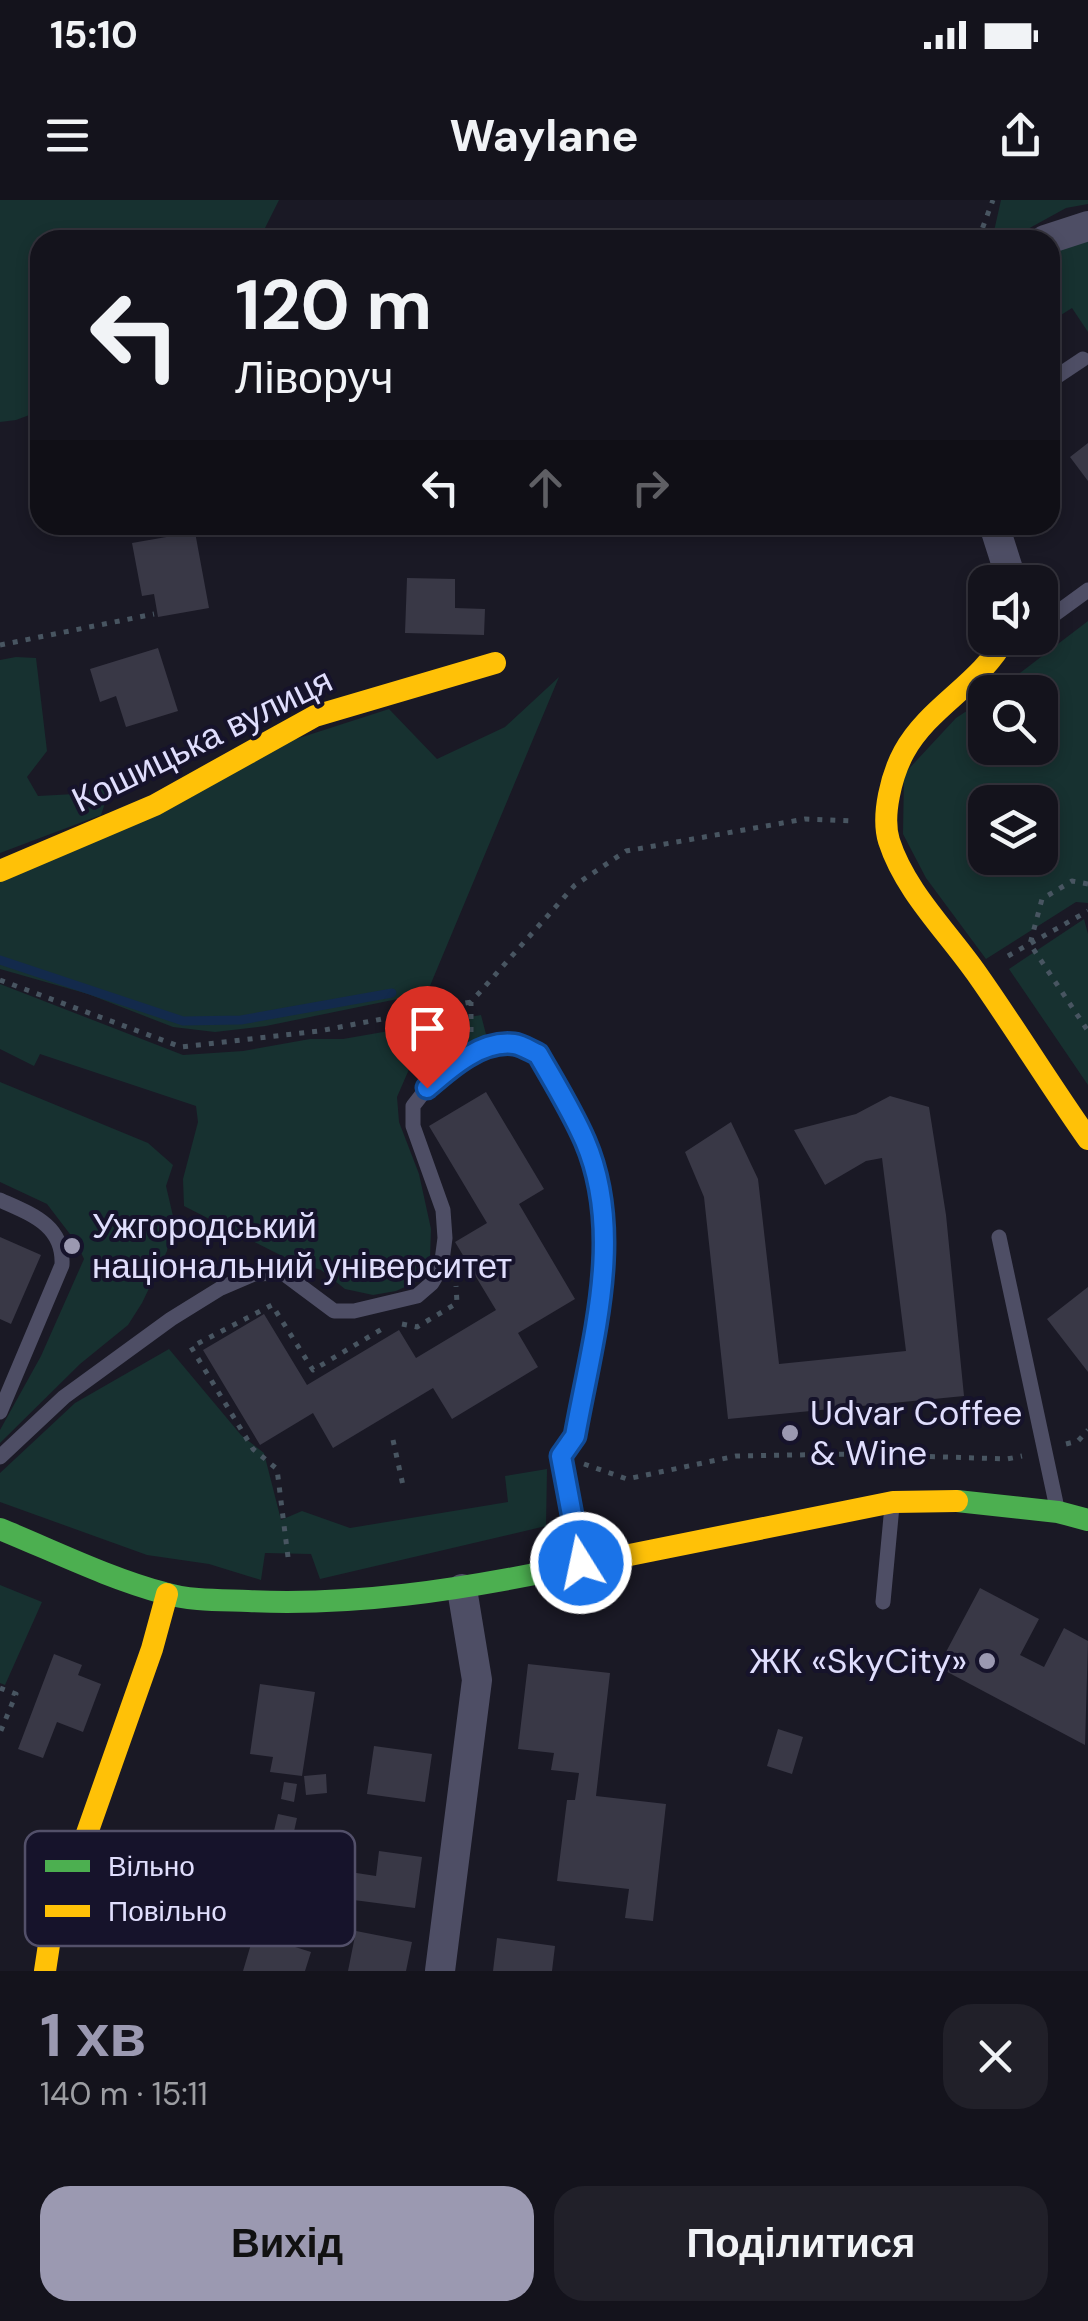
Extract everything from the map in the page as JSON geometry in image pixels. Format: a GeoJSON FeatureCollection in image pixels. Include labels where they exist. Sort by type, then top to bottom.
{"type":"FeatureCollection","features":[{"type":"Feature","properties":{"kind":"street"},"geometry":{"type":"LineString","coordinates":[[1060,235],[1088,226]]}},
{"type":"Feature","properties":{"kind":"street"},"geometry":{"type":"LineString","coordinates":[[997,535],[1007,565]]}},
{"type":"Feature","properties":{"kind":"street"},"geometry":{"type":"LineString","coordinates":[[994,655],[927,718],[902,754],[885,823],[887,836],[903,872],[1088,1139]]}},
{"type":"Feature","properties":{"kind":"street","name":"Кошицька вулиця"},"geometry":{"type":"LineString","coordinates":[[0,871],[155,805],[316,716],[495,663]]}},
{"type":"Feature","properties":{"kind":"street"},"geometry":{"type":"LineString","coordinates":[[0,1529],[167,1594],[313,1604],[462,1590],[893,1502],[968,1501],[1058,1512],[1088,1520]]}},
{"type":"Feature","properties":{"kind":"street"},"geometry":{"type":"LineString","coordinates":[[440,1971],[477,1680],[462,1590]]}},
{"type":"Feature","properties":{"kind":"street"},"geometry":{"type":"LineString","coordinates":[[88,1831],[152,1649],[167,1594]]}},
{"type":"Feature","properties":{"kind":"street"},"geometry":{"type":"LineString","coordinates":[[45,1971],[49,1946]]}},
{"type":"Feature","properties":{"kind":"lane"},"geometry":{"type":"LineString","coordinates":[[1060,374],[1083,359]]}},
{"type":"Feature","properties":{"kind":"lane"},"geometry":{"type":"LineString","coordinates":[[1058,612],[1088,590]]}},
{"type":"Feature","properties":{"kind":"lane"},"geometry":{"type":"LineString","coordinates":[[0,1457],[64,1397],[158,1328],[221,1288],[254,1274],[283,1274],[334,1311],[354,1311],[417,1296],[432,1284],[441,1268],[443,1210],[414,1126],[413,1106],[452,1066],[485,1048],[514,1044],[538,1054],[586,1143],[598,1187],[606,1264],[575,1436],[561,1456],[581,1563]]}},
{"type":"Feature","properties":{"kind":"lane"},"geometry":{"type":"LineString","coordinates":[[0,1200],[40,1218],[54,1232],[62,1252],[62,1265],[0,1412]]}},
{"type":"Feature","properties":{"kind":"lane"},"geometry":{"type":"LineString","coordinates":[[999,1237],[1058,1512]]}},
{"type":"Feature","properties":{"kind":"lane"},"geometry":{"type":"LineString","coordinates":[[883,1602],[893,1502]]}},
{"type":"Feature","properties":{"kind":"path"},"geometry":{"type":"LineString","coordinates":[[982,230],[993,200]]}},
{"type":"Feature","properties":{"kind":"path"},"geometry":{"type":"LineString","coordinates":[[0,645],[154,614]]}},
{"type":"Feature","properties":{"kind":"path"},"geometry":{"type":"LineString","coordinates":[[0,980],[181,1047],[319,1031],[471,1002],[575,886],[626,851],[806,819],[885,823]]}},
{"type":"Feature","properties":{"kind":"path"},"geometry":{"type":"LineString","coordinates":[[1088,884],[1072,880],[1042,899],[1030,944],[1088,1031]]}},
{"type":"Feature","properties":{"kind":"path"},"geometry":{"type":"LineString","coordinates":[[978,975],[1088,911]]}},
{"type":"Feature","properties":{"kind":"path"},"geometry":{"type":"LineString","coordinates":[[398,1015],[420,1097]]}},
{"type":"Feature","properties":{"kind":"path"},"geometry":{"type":"LineString","coordinates":[[561,1456],[627,1479],[736,1456],[852,1454],[1007,1460],[1078,1441],[1088,1430]]}},
{"type":"Feature","properties":{"kind":"path"},"geometry":{"type":"LineString","coordinates":[[393,1440],[404,1490]]}},
{"type":"Feature","properties":{"kind":"path"},"geometry":{"type":"LineString","coordinates":[[279,1482],[288,1557]]}},
{"type":"Feature","properties":{"kind":"path"},"geometry":{"type":"LineString","coordinates":[[0,1688],[16,1694],[0,1733]]}},
{"type":"Feature","properties":{"kind":"green space"},"geometry":{"type":"Polygon","coordinates":[[[0,200],[279,200],[264,230],[30,230],[30,415],[0,422],[0,200]]]}},
{"type":"Feature","properties":{"kind":"green space"},"geometry":{"type":"Polygon","coordinates":[[[1001,200],[1088,200],[1088,204],[1066,208],[1026,230],[994,230],[1001,200]]]}},
{"type":"Feature","properties":{"kind":"green space"},"geometry":{"type":"Polygon","coordinates":[[[1088,234],[1088,332],[1072,308],[1060,316],[1060,244],[1088,234]]]}},
{"type":"Feature","properties":{"kind":"green space"},"geometry":{"type":"Polygon","coordinates":[[[1088,621],[1088,903],[1076,902],[986,959],[926,878],[903,834],[904,774],[968,710],[968,765],[1058,765],[1058,675],[1017,675],[1043,655],[1058,655],[1058,644],[1088,621]]]}},
{"type":"Feature","properties":{"kind":"green space"},"geometry":{"type":"Polygon","coordinates":[[[36,658],[47,751],[27,777],[38,796],[75,794],[105,785],[108,794],[101,815],[0,853],[0,660],[36,658]]]}},
{"type":"Feature","properties":{"kind":"green space"},"geometry":{"type":"Polygon","coordinates":[[[559,677],[427,993],[266,1026],[215,1032],[173,1027],[88,994],[0,969],[0,881],[293,740],[389,709],[437,759],[505,727],[559,677]]]}},
{"type":"Feature","properties":{"kind":"green space"},"geometry":{"type":"Polygon","coordinates":[[[1084,919],[1088,934],[1088,1085],[1009,969],[1084,919]]]}},
{"type":"Feature","properties":{"kind":"green space"},"geometry":{"type":"Polygon","coordinates":[[[0,984],[183,1055],[243,1051],[310,1039],[343,1039],[481,1015],[488,1042],[435,1054],[410,1067],[397,1097],[399,1122],[419,1174],[431,1229],[430,1259],[416,1282],[373,1295],[345,1289],[321,1270],[290,1260],[184,1206],[183,1179],[198,1122],[196,1106],[40,1054],[34,1066],[0,1049],[0,984]]]}},
{"type":"Feature","properties":{"kind":"green space"},"geometry":{"type":"Polygon","coordinates":[[[0,1082],[148,1143],[173,1165],[166,1186],[173,1216],[167,1251],[128,1325],[80,1364],[0,1443],[0,1430],[41,1356],[84,1259],[47,1204],[0,1182],[0,1082]]]}},
{"type":"Feature","properties":{"kind":"green space"},"geometry":{"type":"Polygon","coordinates":[[[169,1349],[241,1435],[264,1453],[281,1520],[302,1511],[350,1528],[508,1502],[505,1476],[547,1469],[546,1526],[320,1579],[311,1554],[265,1553],[261,1580],[209,1564],[147,1555],[0,1502],[0,1473],[75,1403],[169,1349]]]}},
{"type":"Feature","properties":{"kind":"green space"},"geometry":{"type":"Polygon","coordinates":[[[0,1585],[42,1602],[5,1685],[0,1683],[0,1585]]]}},
{"type":"Feature","properties":{"kind":"building"},"geometry":{"type":"Polygon","coordinates":[[[1088,443],[1088,481],[1070,457],[1088,443]]]}},
{"type":"Feature","properties":{"kind":"building"},"geometry":{"type":"Polygon","coordinates":[[[196,535],[209,608],[158,617],[154,594],[142,596],[132,543],[196,535]]]}},
{"type":"Feature","properties":{"kind":"building"},"geometry":{"type":"Polygon","coordinates":[[[407,578],[455,579],[455,608],[485,609],[484,635],[405,633],[407,578]]]}},
{"type":"Feature","properties":{"kind":"building"},"geometry":{"type":"Polygon","coordinates":[[[158,648],[178,711],[126,727],[116,696],[100,702],[90,669],[158,648]]]}},
{"type":"Feature","properties":{"kind":"building"},"geometry":{"type":"Polygon","coordinates":[[[486,1092],[544,1189],[519,1204],[575,1299],[518,1333],[538,1367],[452,1419],[433,1388],[333,1448],[313,1413],[260,1445],[203,1350],[264,1314],[307,1385],[399,1330],[416,1358],[496,1310],[455,1242],[487,1223],[429,1126],[486,1092]]]}},
{"type":"Feature","properties":{"kind":"building"},"geometry":{"type":"Polygon","coordinates":[[[890,1096],[929,1107],[946,1215],[964,1396],[728,1419],[704,1197],[685,1152],[731,1122],[758,1179],[779,1364],[906,1351],[882,1158],[866,1161],[825,1185],[794,1130],[856,1114],[890,1096]]]}},
{"type":"Feature","properties":{"kind":"building"},"geometry":{"type":"Polygon","coordinates":[[[0,1237],[41,1255],[11,1324],[0,1319],[0,1237]]]}},
{"type":"Feature","properties":{"kind":"building"},"geometry":{"type":"Polygon","coordinates":[[[1088,1287],[1088,1372],[1047,1319],[1088,1287]]]}},
{"type":"Feature","properties":{"kind":"building","name":"ЖК «SkyCity»"},"geometry":{"type":"Polygon","coordinates":[[[980,1588],[1039,1619],[1020,1655],[1044,1667],[1064,1628],[1088,1641],[1085,1745],[938,1667],[980,1588]]]}},
{"type":"Feature","properties":{"kind":"building"},"geometry":{"type":"Polygon","coordinates":[[[54,1654],[82,1665],[78,1675],[101,1684],[83,1732],[57,1722],[43,1758],[18,1749],[54,1654]]]}},
{"type":"Feature","properties":{"kind":"building"},"geometry":{"type":"Polygon","coordinates":[[[528,1664],[610,1673],[596,1796],[666,1804],[653,1921],[625,1918],[629,1889],[557,1881],[567,1800],[575,1800],[579,1773],[551,1770],[554,1753],[518,1749],[528,1664]]]}},
{"type":"Feature","properties":{"kind":"building"},"geometry":{"type":"Polygon","coordinates":[[[260,1684],[315,1692],[302,1776],[270,1772],[273,1757],[250,1754],[260,1684]]]}},
{"type":"Feature","properties":{"kind":"building"},"geometry":{"type":"Polygon","coordinates":[[[778,1729],[803,1737],[792,1774],[767,1766],[778,1729]]]}},
{"type":"Feature","properties":{"kind":"building"},"geometry":{"type":"Polygon","coordinates":[[[374,1746],[432,1754],[425,1802],[367,1794],[374,1746]]]}},
{"type":"Feature","properties":{"kind":"building"},"geometry":{"type":"Polygon","coordinates":[[[326,1774],[327,1793],[306,1795],[304,1776],[326,1774]]]}},
{"type":"Feature","properties":{"kind":"building"},"geometry":{"type":"Polygon","coordinates":[[[284,1782],[297,1784],[294,1802],[281,1799],[284,1782]]]}},
{"type":"Feature","properties":{"kind":"building"},"geometry":{"type":"Polygon","coordinates":[[[278,1814],[297,1818],[294,1831],[274,1831],[278,1814]]]}},
{"type":"Feature","properties":{"kind":"building"},"geometry":{"type":"Polygon","coordinates":[[[379,1851],[422,1857],[415,1908],[355,1900],[355,1873],[376,1876],[379,1851]]]}},
{"type":"Feature","properties":{"kind":"building"},"geometry":{"type":"Polygon","coordinates":[[[356,1931],[412,1942],[406,1971],[348,1971],[356,1931]]]}},
{"type":"Feature","properties":{"kind":"building"},"geometry":{"type":"Polygon","coordinates":[[[497,1938],[555,1946],[552,1971],[493,1971],[497,1938]]]}},
{"type":"Feature","properties":{"kind":"building"},"geometry":{"type":"Polygon","coordinates":[[[250,1946],[292,1946],[311,1952],[305,1971],[243,1971],[250,1946]]]}},
{"type":"Feature","properties":{"kind":"waterway"},"geometry":{"type":"LineString","coordinates":[[0,960],[183,1021],[241,1020],[392,993]]}},
{"type":"Feature","properties":{"kind":"traffic: fast"},"geometry":{"type":"LineString","coordinates":[[957,1501],[1058,1512],[1088,1520]]}},
{"type":"Feature","properties":{"kind":"traffic: fast"},"geometry":{"type":"LineString","coordinates":[[0,1529],[122,1580],[174,1596],[206,1600],[366,1599],[483,1584],[560,1569]]}},
{"type":"Feature","properties":{"kind":"traffic: slow"},"geometry":{"type":"LineString","coordinates":[[994,655],[927,721],[904,752],[889,795],[887,831],[896,859],[916,894],[977,974],[1088,1139]]}},
{"type":"Feature","properties":{"kind":"traffic: slow"},"geometry":{"type":"LineString","coordinates":[[0,871],[155,805],[315,716],[495,663]]}},
{"type":"Feature","properties":{"kind":"traffic: slow"},"geometry":{"type":"LineString","coordinates":[[560,1569],[893,1502],[957,1501]]}},
{"type":"Feature","properties":{"kind":"traffic: slow"},"geometry":{"type":"LineString","coordinates":[[88,1831],[152,1649],[167,1594]]}},
{"type":"Feature","properties":{"kind":"traffic: slow"},"geometry":{"type":"LineString","coordinates":[[45,1971],[49,1946]]}},
{"type":"Feature","properties":{"kind":"place","name":"Ужгородський національний університет"},"geometry":{"type":"Point","coordinates":[72,1246]}},
{"type":"Feature","properties":{"kind":"place","name":"Udvar Coffee & Wine"},"geometry":{"type":"Point","coordinates":[790,1433]}},
{"type":"Feature","properties":{"kind":"place","name":"ЖК «SkyCity»"},"geometry":{"type":"Point","coordinates":[987,1661]}},
{"type":"Feature","properties":{"kind":"route"},"geometry":{"type":"LineString","coordinates":[[427,1088],[452,1066],[485,1048],[514,1044],[538,1054],[586,1143],[598,1187],[606,1264],[575,1436],[561,1456],[581,1563]]}}]}
